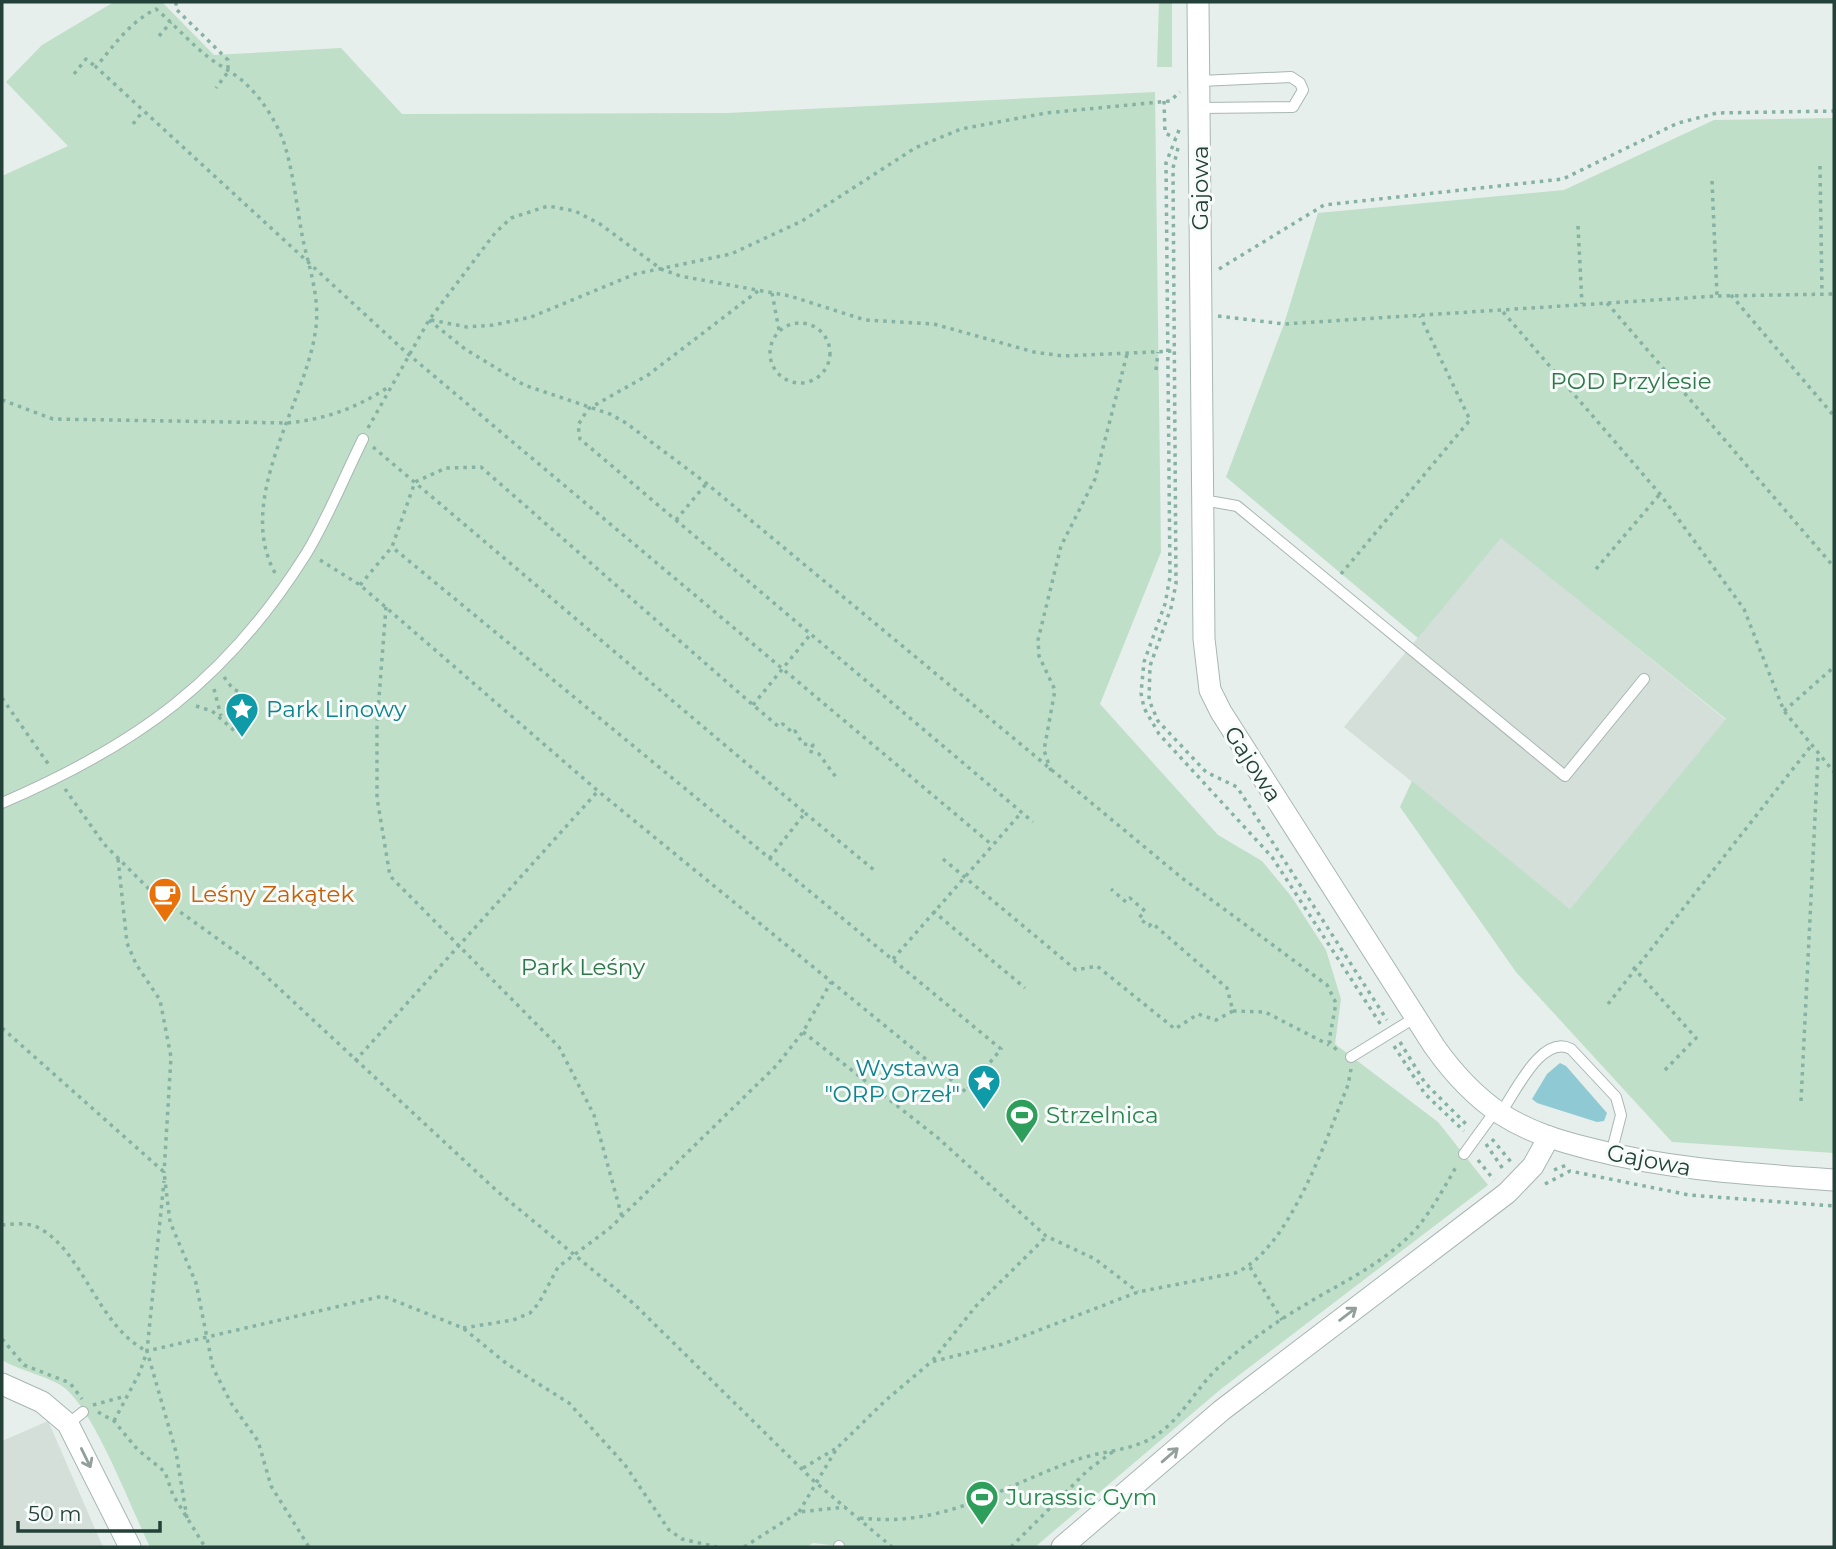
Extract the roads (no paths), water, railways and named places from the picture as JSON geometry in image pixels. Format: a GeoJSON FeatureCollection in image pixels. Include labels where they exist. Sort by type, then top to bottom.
{"type":"FeatureCollection","features":[{"type":"Feature","properties":{"kind":"street","name":"Gajowa"},"geometry":{"type":"LineString","coordinates":[[1198,2],[1193,83],[1199,108],[1203,639],[1210,690],[1232,732],[1450,1069],[1498,1112],[1549,1137],[1611,1154],[1687,1170],[1834,1181]]}},
{"type":"Feature","properties":{"kind":"street"},"geometry":{"type":"LineString","coordinates":[[1062,1547],[1222,1410],[1522,1179],[1549,1137]]}},
{"type":"Feature","properties":{"kind":"street"},"geometry":{"type":"LineString","coordinates":[[2,1384],[42,1402],[80,1414],[130,1547]]}},
{"type":"Feature","properties":{"kind":"lane"},"geometry":{"type":"LineString","coordinates":[[1193,83],[1290,77],[1300,83],[1303,90],[1293,107],[1199,108]]}},
{"type":"Feature","properties":{"kind":"lane"},"geometry":{"type":"LineString","coordinates":[[2,803],[58,779],[111,750],[177,704],[217,669],[283,587],[307,551],[363,439]]}},
{"type":"Feature","properties":{"kind":"lane"},"geometry":{"type":"LineString","coordinates":[[1203,500],[1237,506],[1334,583],[1565,776],[1644,679]]}},
{"type":"Feature","properties":{"kind":"lane"},"geometry":{"type":"LineString","coordinates":[[1351,1057],[1416,1017]]}},
{"type":"Feature","properties":{"kind":"lane"},"geometry":{"type":"LineString","coordinates":[[1466,1151],[1540,1055],[1557,1045],[1564,1045],[1572,1049],[1616,1097],[1620,1107],[1611,1154]]}},
{"type":"Feature","properties":{"kind":"water"},"geometry":{"type":"Polygon","coordinates":[[[1560,1063],[1566,1066],[1607,1113],[1604,1121],[1597,1122],[1537,1103],[1532,1099],[1547,1074],[1560,1063]]]}},
{"type":"Feature","properties":{"kind":"place","name":"Park Linowy"},"geometry":{"type":"Point","coordinates":[242,739]}},
{"type":"Feature","properties":{"kind":"place","name":"Leśny Zakątek"},"geometry":{"type":"Point","coordinates":[165,924]}},
{"type":"Feature","properties":{"kind":"place","name":"Wystawa \"ORP Orzeł\""},"geometry":{"type":"Point","coordinates":[984,1111]}},
{"type":"Feature","properties":{"kind":"place","name":"Strzelnica"},"geometry":{"type":"Point","coordinates":[1022,1145]}},
{"type":"Feature","properties":{"kind":"place","name":"Jurassic Gym"},"geometry":{"type":"Point","coordinates":[982,1527]}},
{"type":"Feature","properties":{"kind":"park label","name":"POD Przylesie"},"geometry":{"type":"Point","coordinates":[1631,381]}},
{"type":"Feature","properties":{"kind":"park label","name":"Park Leśny"},"geometry":{"type":"Point","coordinates":[583,967]}}]}
